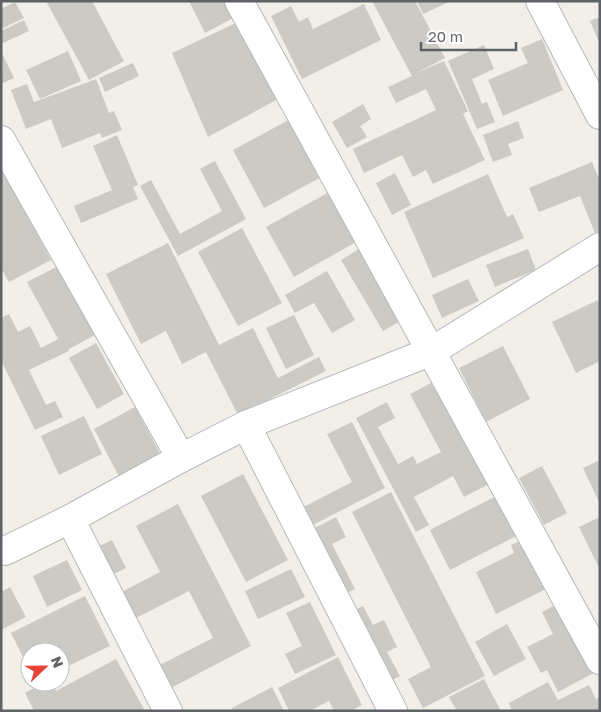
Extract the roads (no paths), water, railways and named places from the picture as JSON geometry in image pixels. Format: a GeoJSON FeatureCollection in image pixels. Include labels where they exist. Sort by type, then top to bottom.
{"type":"FeatureCollection","features":[{"type":"Feature","properties":{"kind":"street"},"geometry":{"type":"LineString","coordinates":[[239,1],[600,660]]}},
{"type":"Feature","properties":{"kind":"street"},"geometry":{"type":"LineString","coordinates":[[540,1],[600,115]]}},
{"type":"Feature","properties":{"kind":"street"},"geometry":{"type":"LineString","coordinates":[[1,140],[181,458]]}},
{"type":"Feature","properties":{"kind":"street"},"geometry":{"type":"LineString","coordinates":[[1,550],[5,551],[70,519],[181,458],[246,425],[432,351],[600,247]]}},
{"type":"Feature","properties":{"kind":"street"},"geometry":{"type":"LineString","coordinates":[[246,425],[393,711]]}},
{"type":"Feature","properties":{"kind":"street"},"geometry":{"type":"LineString","coordinates":[[70,519],[168,711]]}}]}
